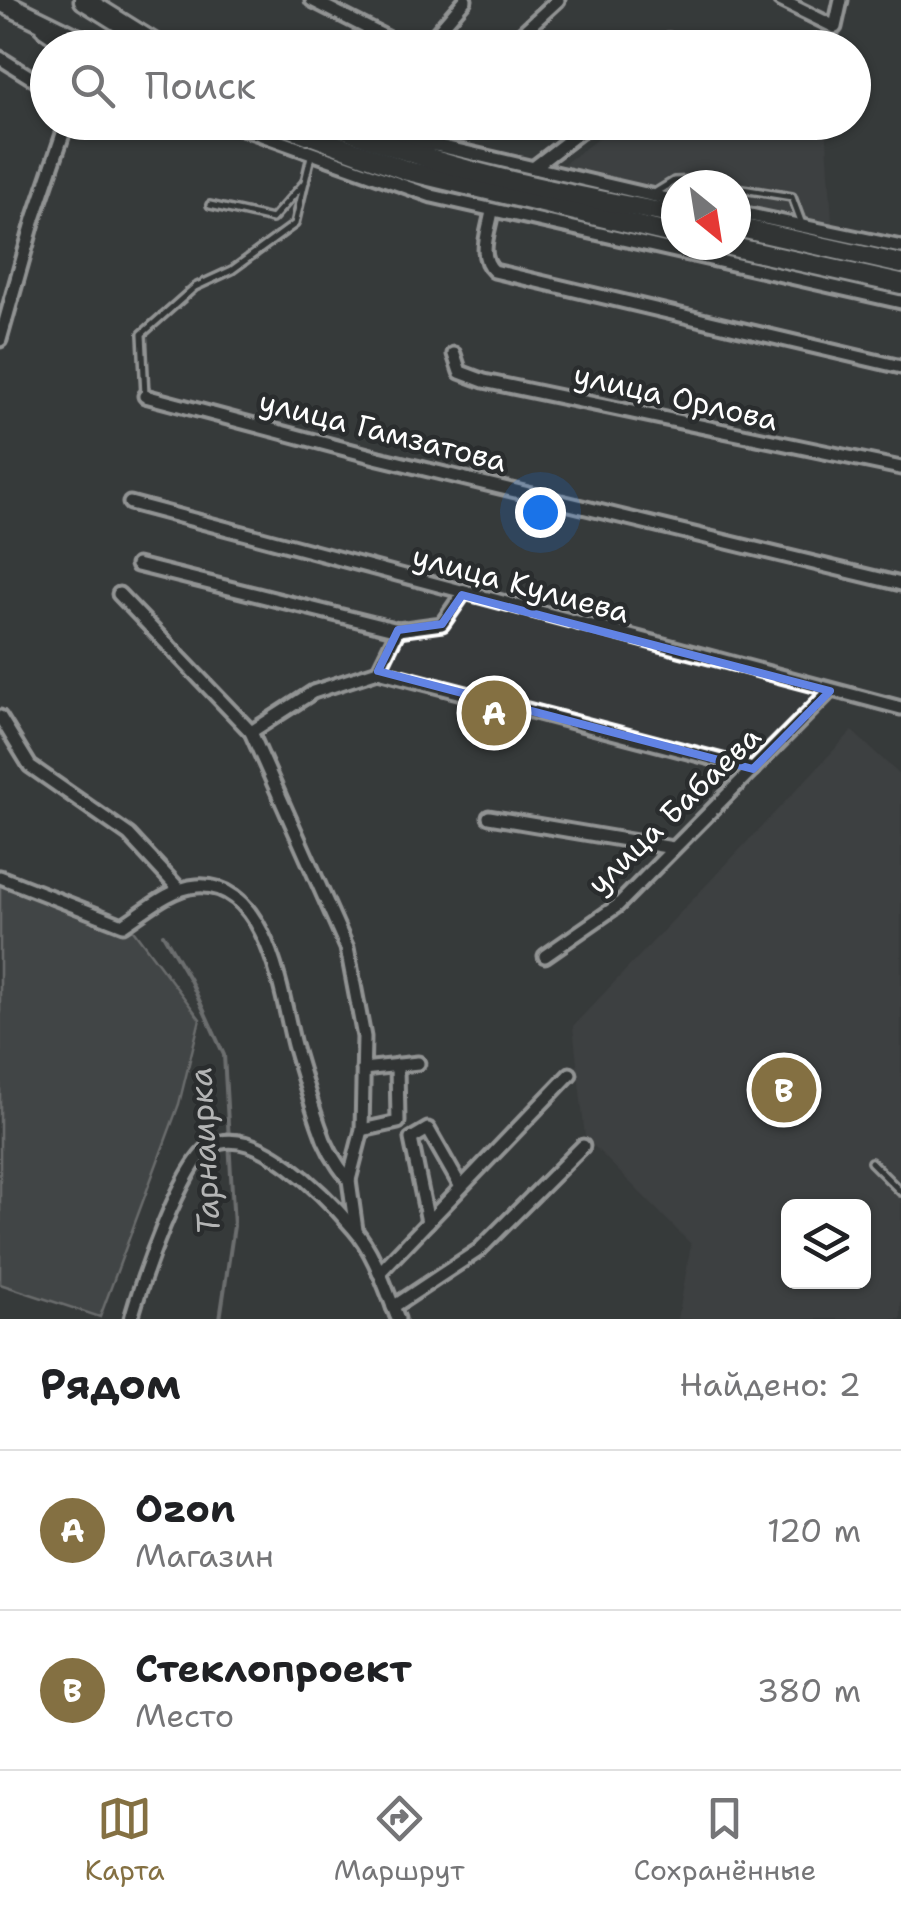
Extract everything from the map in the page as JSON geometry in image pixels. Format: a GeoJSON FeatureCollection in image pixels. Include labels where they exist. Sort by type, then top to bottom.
{"type":"FeatureCollection","features":[{"type":"Feature","properties":{"kind":"highway"},"geometry":{"type":"LineString","coordinates":[[84,0],[132,30]]}},
{"type":"Feature","properties":{"kind":"highway"},"geometry":{"type":"LineString","coordinates":[[7,6],[58,30]]}},
{"type":"Feature","properties":{"kind":"highway"},"geometry":{"type":"LineString","coordinates":[[323,140],[408,171],[661,231]]}},
{"type":"Feature","properties":{"kind":"highway"},"geometry":{"type":"LineString","coordinates":[[374,141],[521,182],[661,212]]}},
{"type":"Feature","properties":{"kind":"highway"},"geometry":{"type":"LineString","coordinates":[[751,229],[901,264]]}},
{"type":"Feature","properties":{"kind":"highway"},"geometry":{"type":"LineString","coordinates":[[751,251],[901,284]]}},
{"type":"Feature","properties":{"kind":"street"},"geometry":{"type":"LineString","coordinates":[[312,0],[371,30]]}},
{"type":"Feature","properties":{"kind":"street"},"geometry":{"type":"LineString","coordinates":[[439,30],[465,0]]}},
{"type":"Feature","properties":{"kind":"street"},"geometry":{"type":"LineString","coordinates":[[526,30],[558,0]]}},
{"type":"Feature","properties":{"kind":"street"},"geometry":{"type":"LineString","coordinates":[[780,0],[834,27],[842,0]]}},
{"type":"Feature","properties":{"kind":"street"},"geometry":{"type":"LineString","coordinates":[[7,6],[43,30]]}},
{"type":"Feature","properties":{"kind":"street"},"geometry":{"type":"LineString","coordinates":[[0,58],[30,77]]}},
{"type":"Feature","properties":{"kind":"street"},"geometry":{"type":"LineString","coordinates":[[0,340],[34,219],[62,140]]}},
{"type":"Feature","properties":{"kind":"street"},"geometry":{"type":"LineString","coordinates":[[271,140],[492,212],[901,302]]}},
{"type":"Feature","properties":{"kind":"street"},"geometry":{"type":"LineString","coordinates":[[374,141],[378,140]]}},
{"type":"Feature","properties":{"kind":"street"},"geometry":{"type":"LineString","coordinates":[[408,140],[661,198]]}},
{"type":"Feature","properties":{"kind":"street"},"geometry":{"type":"LineString","coordinates":[[434,145],[437,140]]}},
{"type":"Feature","properties":{"kind":"street"},"geometry":{"type":"LineString","coordinates":[[534,168],[570,140]]}},
{"type":"Feature","properties":{"kind":"street"},"geometry":{"type":"LineString","coordinates":[[492,212],[484,253],[486,264],[494,271],[901,367]]}},
{"type":"Feature","properties":{"kind":"street"},"geometry":{"type":"LineString","coordinates":[[751,215],[901,247]]}},
{"type":"Feature","properties":{"kind":"street","name":"улица Орлова"},"geometry":{"type":"LineString","coordinates":[[454,354],[460,372],[484,380],[790,448],[901,468]]}},
{"type":"Feature","properties":{"kind":"street","name":"улица Гамзатова"},"geometry":{"type":"LineString","coordinates":[[145,396],[379,458],[901,584]]}},
{"type":"Feature","properties":{"kind":"street","name":"улица Кулиева"},"geometry":{"type":"LineString","coordinates":[[130,503],[462,595],[901,708]]}},
{"type":"Feature","properties":{"kind":"street"},"geometry":{"type":"LineString","coordinates":[[137,565],[398,630],[442,624],[462,595]]}},
{"type":"Feature","properties":{"kind":"street"},"geometry":{"type":"LineString","coordinates":[[120,594],[251,732],[347,948],[358,992],[364,1069],[362,1130],[349,1180]]}},
{"type":"Feature","properties":{"kind":"street"},"geometry":{"type":"LineString","coordinates":[[378,670],[398,630]]}},
{"type":"Feature","properties":{"kind":"street"},"geometry":{"type":"LineString","coordinates":[[251,732],[312,692],[378,670],[753,768]]}},
{"type":"Feature","properties":{"kind":"street","name":"улица Бабаева"},"geometry":{"type":"LineString","coordinates":[[545,956],[617,906],[830,692]]}},
{"type":"Feature","properties":{"kind":"street"},"geometry":{"type":"LineString","coordinates":[[0,716],[30,766],[129,835],[179,889]]}},
{"type":"Feature","properties":{"kind":"street"},"geometry":{"type":"LineString","coordinates":[[488,817],[673,848]]}},
{"type":"Feature","properties":{"kind":"street"},"geometry":{"type":"LineString","coordinates":[[0,877],[123,926],[179,889],[200,885],[222,891],[244,909],[265,937],[280,974],[293,1040],[320,1130],[349,1180],[356,1230]]}},
{"type":"Feature","properties":{"kind":"street"},"geometry":{"type":"LineString","coordinates":[[364,1069],[418,1063]]}},
{"type":"Feature","properties":{"kind":"street"},"geometry":{"type":"LineString","coordinates":[[362,1130],[398,1122],[397,1065]]}},
{"type":"Feature","properties":{"kind":"street"},"geometry":{"type":"LineString","coordinates":[[379,1273],[570,1074]]}},
{"type":"Feature","properties":{"kind":"street"},"geometry":{"type":"LineString","coordinates":[[428,1222],[410,1139],[428,1129],[461,1187]]}},
{"type":"Feature","properties":{"kind":"street"},"geometry":{"type":"LineString","coordinates":[[131,1319],[156,1244],[198,1156],[213,1144],[250,1141],[270,1151],[356,1230],[395,1313],[480,1250],[583,1146]]}},
{"type":"Feature","properties":{"kind":"lane"},"geometry":{"type":"LineString","coordinates":[[145,396],[142,334],[196,287],[232,270],[295,224],[311,156]]}},
{"type":"Feature","properties":{"kind":"lane"},"geometry":{"type":"LineString","coordinates":[[210,205],[272,219],[307,180]]}},
{"type":"Feature","properties":{"kind":"lane"},"geometry":{"type":"LineString","coordinates":[[651,196],[661,189]]}},
{"type":"Feature","properties":{"kind":"lane"},"geometry":{"type":"LineString","coordinates":[[751,190],[792,197],[802,224]]}},
{"type":"Feature","properties":{"kind":"lane"},"geometry":{"type":"LineString","coordinates":[[870,1162],[901,1192]]}},
{"type":"Feature","properties":{"kind":"highlighted area"},"geometry":{"type":"Polygon","coordinates":[[[462,595],[830,691],[753,769],[378,671],[398,630],[442,624],[462,595]]]}},
{"type":"Feature","properties":{"kind":"shaded area"},"geometry":{"type":"Polygon","coordinates":[[[596,140],[827,140],[833,238],[751,220],[751,170],[661,170],[661,200],[549,175],[596,140]]]}},
{"type":"Feature","properties":{"kind":"shaded area"},"geometry":{"type":"Polygon","coordinates":[[[852,731],[901,776],[901,1319],[678,1319],[691,1244],[585,1137],[573,1026],[852,731]]]}},
{"type":"Feature","properties":{"kind":"shaded area"},"geometry":{"type":"Polygon","coordinates":[[[0,869],[125,919],[200,1019],[179,1104],[100,1317],[0,1284],[0,869]]]}},
{"type":"Feature","properties":{"kind":"waterway","name":"Тарнаирка"},"geometry":{"type":"LineString","coordinates":[[163,934],[190,980],[224,1055],[234,1226],[220,1319]]}},
{"type":"Feature","properties":{"kind":"place","name":"Ozon"},"geometry":{"type":"Point","coordinates":[494,713]}},
{"type":"Feature","properties":{"kind":"place","name":"Стеклопроект"},"geometry":{"type":"Point","coordinates":[784,1090]}}]}
